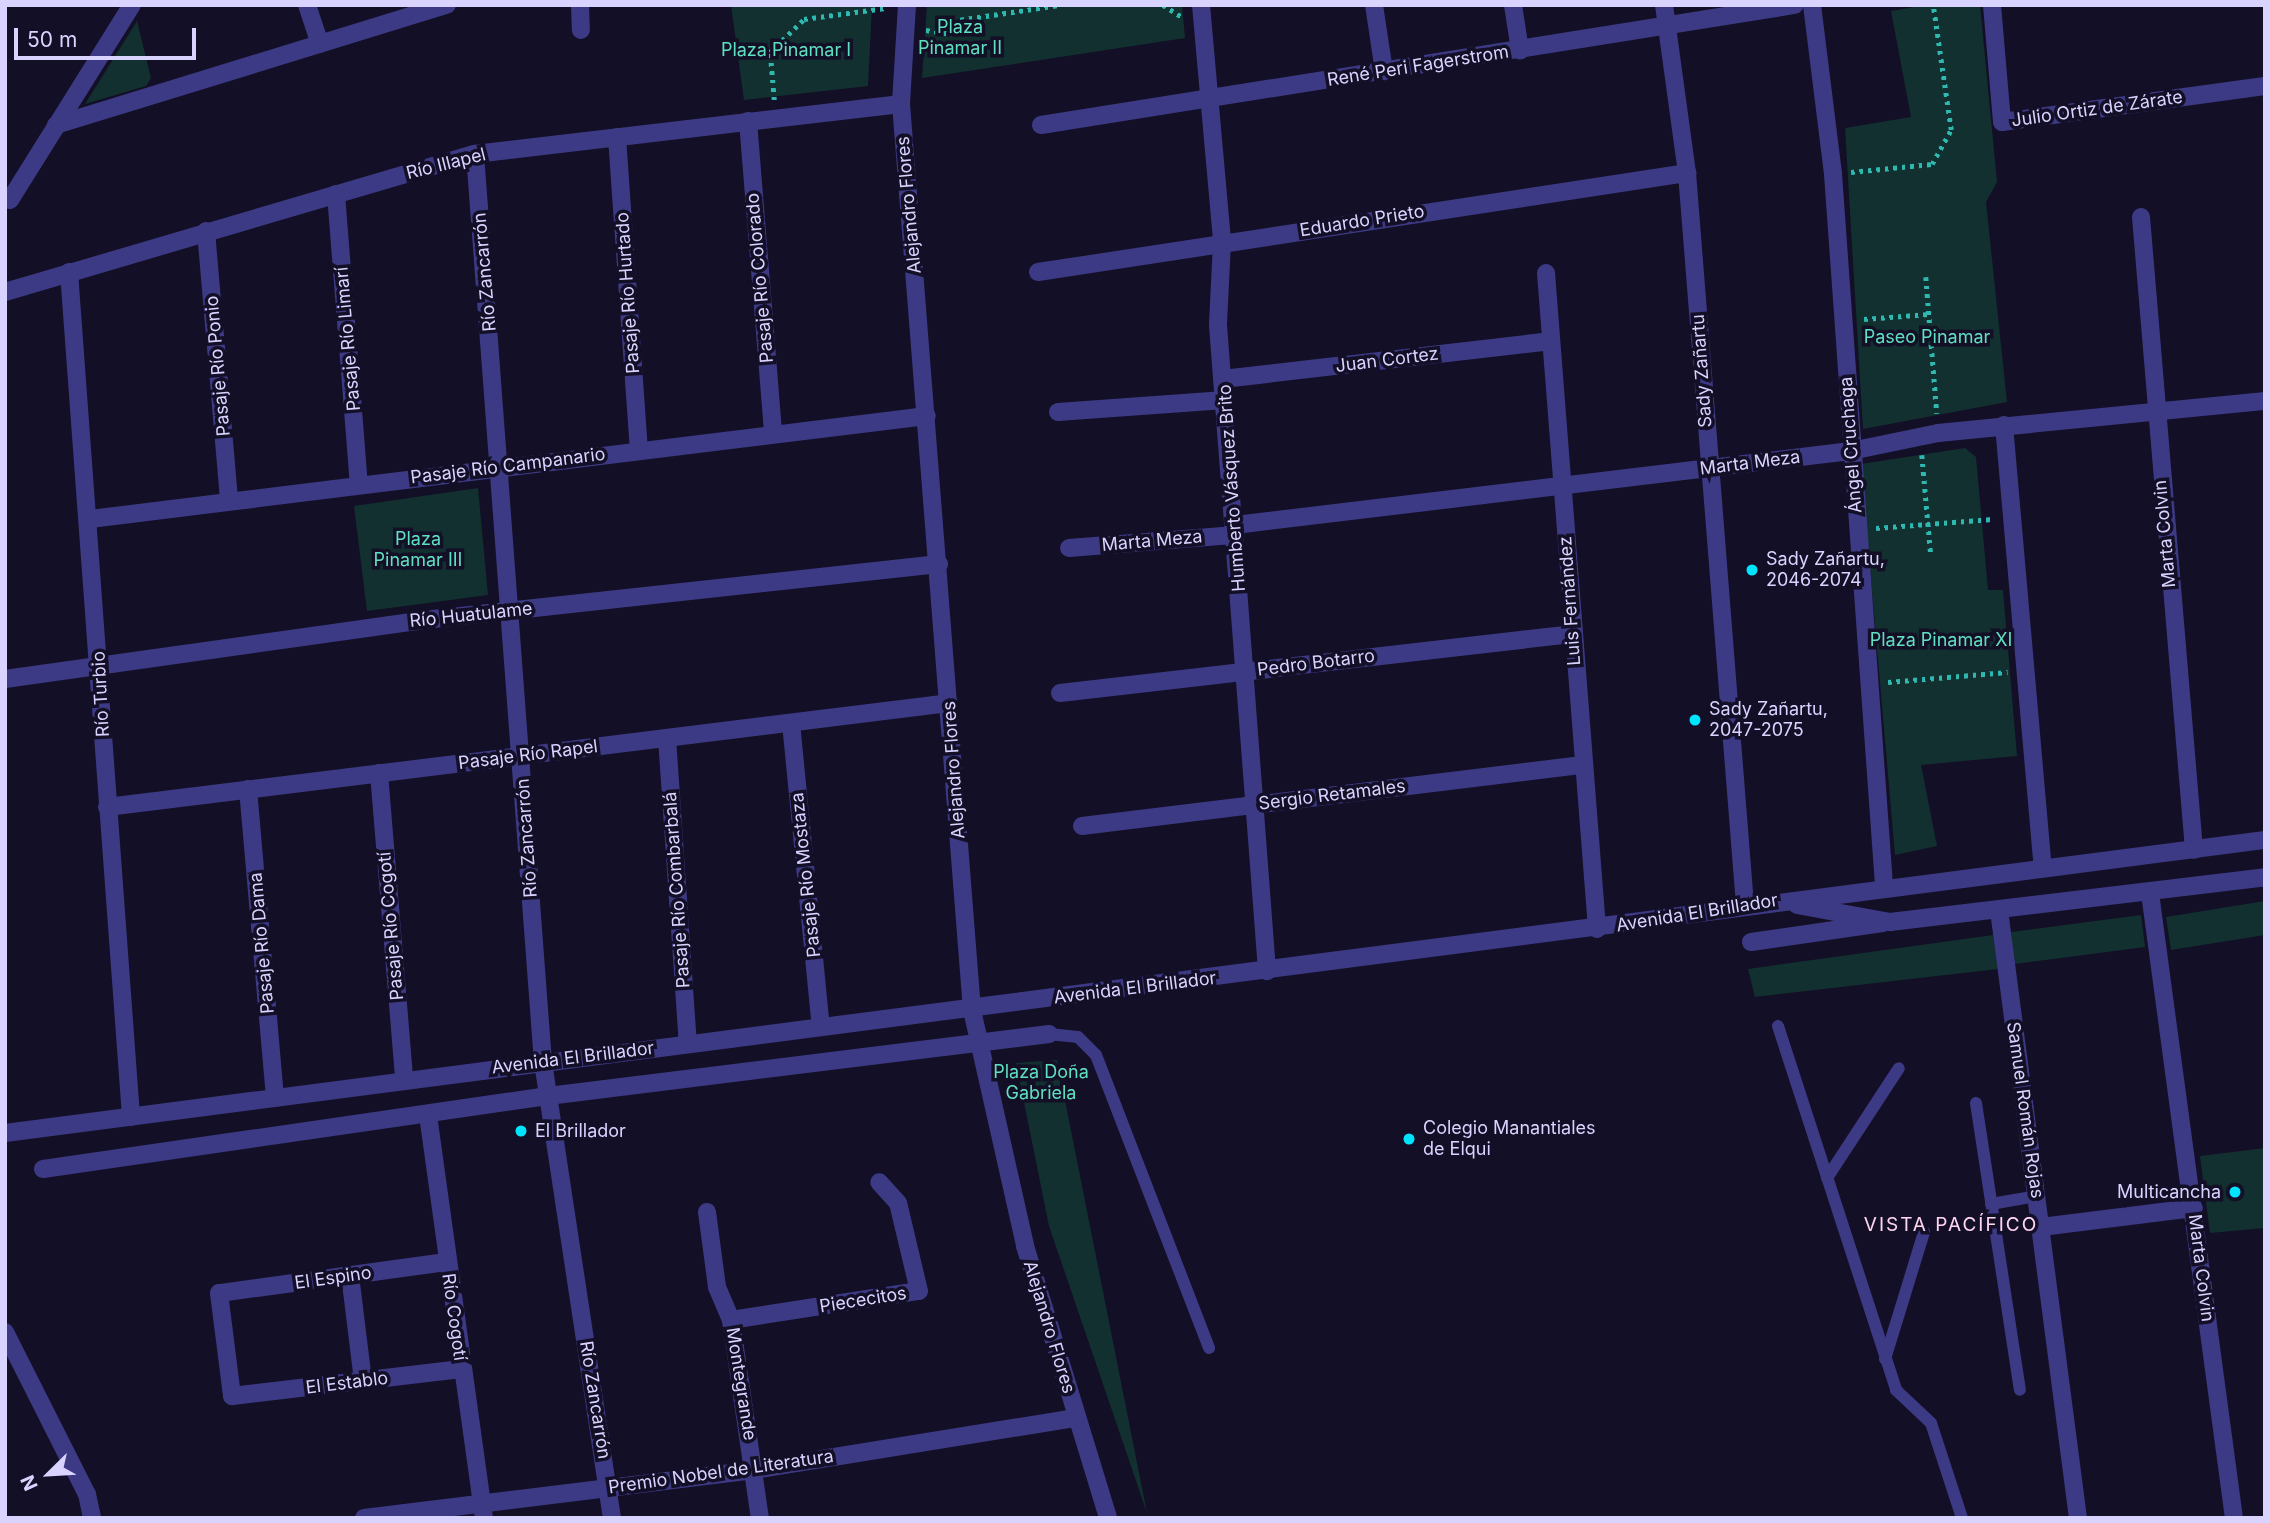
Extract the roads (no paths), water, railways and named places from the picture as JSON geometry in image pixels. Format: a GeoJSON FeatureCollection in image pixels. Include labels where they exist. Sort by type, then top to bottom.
{"type":"FeatureCollection","features":[{"type":"Feature","properties":{"kind":"street"},"geometry":{"type":"LineString","coordinates":[[9,200],[132,5]]}},
{"type":"Feature","properties":{"kind":"street"},"geometry":{"type":"LineString","coordinates":[[307,5],[320,44]]}},
{"type":"Feature","properties":{"kind":"street"},"geometry":{"type":"LineString","coordinates":[[57,125],[447,5]]}},
{"type":"Feature","properties":{"kind":"street"},"geometry":{"type":"LineString","coordinates":[[580,5],[581,30]]}},
{"type":"Feature","properties":{"kind":"street","name":"Alejandro Flores"},"geometry":{"type":"LineString","coordinates":[[907,5],[901,104],[972,1010],[1025,1246],[1108,1518]]}},
{"type":"Feature","properties":{"kind":"street","name":"Humberto Vásquez Brito"},"geometry":{"type":"LineString","coordinates":[[1201,5],[1222,242],[1218,325],[1267,971]]}},
{"type":"Feature","properties":{"kind":"street"},"geometry":{"type":"LineString","coordinates":[[1374,5],[1384,71]]}},
{"type":"Feature","properties":{"kind":"street"},"geometry":{"type":"LineString","coordinates":[[1513,5],[1520,50]]}},
{"type":"Feature","properties":{"kind":"street","name":"Sady Zañartu"},"geometry":{"type":"LineString","coordinates":[[1664,5],[1687,173],[1745,905]]}},
{"type":"Feature","properties":{"kind":"street","name":"René Peri Fagerstrom"},"geometry":{"type":"LineString","coordinates":[[1041,125],[1794,5]]}},
{"type":"Feature","properties":{"kind":"street","name":"Ángel Cruchaga"},"geometry":{"type":"LineString","coordinates":[[1812,5],[1833,174],[1884,886]]}},
{"type":"Feature","properties":{"kind":"street","name":"Julio Ortiz de Zárate"},"geometry":{"type":"LineString","coordinates":[[1992,5],[2002,122],[2265,86]]}},
{"type":"Feature","properties":{"kind":"street","name":"Río Illapel"},"geometry":{"type":"LineString","coordinates":[[5,292],[475,154],[901,104]]}},
{"type":"Feature","properties":{"kind":"street","name":"Pasaje Río Colorado"},"geometry":{"type":"LineString","coordinates":[[748,121],[773,434]]}},
{"type":"Feature","properties":{"kind":"street","name":"Pasaje Río Hurtado"},"geometry":{"type":"LineString","coordinates":[[617,137],[639,450]]}},
{"type":"Feature","properties":{"kind":"street","name":"Río Zancarrón"},"geometry":{"type":"LineString","coordinates":[[475,154],[543,1062],[612,1518]]}},
{"type":"Feature","properties":{"kind":"street","name":"Eduardo Prieto"},"geometry":{"type":"LineString","coordinates":[[1038,272],[1687,173]]}},
{"type":"Feature","properties":{"kind":"street","name":"Pasaje Río Limarí"},"geometry":{"type":"LineString","coordinates":[[336,194],[359,484]]}},
{"type":"Feature","properties":{"kind":"street","name":"Marta Colvin"},"geometry":{"type":"LineString","coordinates":[[2141,217],[2154,414],[2194,850]]}},
{"type":"Feature","properties":{"kind":"street","name":"Pasaje Río Ponio"},"geometry":{"type":"LineString","coordinates":[[206,231],[229,501]]}},
{"type":"Feature","properties":{"kind":"street","name":"Río Turbio"},"geometry":{"type":"LineString","coordinates":[[69,272],[90,519],[107,807],[131,1117]]}},
{"type":"Feature","properties":{"kind":"street","name":"Luis Fernández"},"geometry":{"type":"LineString","coordinates":[[1546,273],[1582,765],[1597,929]]}},
{"type":"Feature","properties":{"kind":"street","name":"Juan Cortez"},"geometry":{"type":"LineString","coordinates":[[1223,379],[1550,341]]}},
{"type":"Feature","properties":{"kind":"street"},"geometry":{"type":"LineString","coordinates":[[1058,412],[1225,400]]}},
{"type":"Feature","properties":{"kind":"street","name":"Marta Meza"},"geometry":{"type":"LineString","coordinates":[[1069,548],[1235,530],[1561,486],[1851,451],[1938,433],[2004,425],[2154,414],[2265,401]]}},
{"type":"Feature","properties":{"kind":"street","name":"Pasaje Río Campanario"},"geometry":{"type":"LineString","coordinates":[[90,519],[927,416]]}},
{"type":"Feature","properties":{"kind":"street"},"geometry":{"type":"LineString","coordinates":[[2004,425],[2043,868]]}},
{"type":"Feature","properties":{"kind":"street","name":"Río Huatulame"},"geometry":{"type":"LineString","coordinates":[[5,679],[100,663],[510,611],[939,564]]}},
{"type":"Feature","properties":{"kind":"street","name":"Pedro Botarro"},"geometry":{"type":"LineString","coordinates":[[1060,693],[1572,634]]}},
{"type":"Feature","properties":{"kind":"street","name":"Pasaje Río Rapel"},"geometry":{"type":"LineString","coordinates":[[107,807],[949,704]]}},
{"type":"Feature","properties":{"kind":"street","name":"Pasaje Río Mostaza"},"geometry":{"type":"LineString","coordinates":[[791,723],[821,1027]]}},
{"type":"Feature","properties":{"kind":"street","name":"Pasaje Río Combarbalá"},"geometry":{"type":"LineString","coordinates":[[667,738],[688,1043]]}},
{"type":"Feature","properties":{"kind":"street","name":"Sergio Retamales"},"geometry":{"type":"LineString","coordinates":[[1082,826],[1582,765]]}},
{"type":"Feature","properties":{"kind":"street","name":"Pasaje Río Cogotí"},"geometry":{"type":"LineString","coordinates":[[379,774],[404,1079]]}},
{"type":"Feature","properties":{"kind":"street","name":"Pasaje Río Dama"},"geometry":{"type":"LineString","coordinates":[[248,789],[275,1098]]}},
{"type":"Feature","properties":{"kind":"street","name":"Avenida El Brillador"},"geometry":{"type":"LineString","coordinates":[[5,1133],[404,1079],[972,1010],[1597,929],[1884,886],[2265,840]]}},
{"type":"Feature","properties":{"kind":"street"},"geometry":{"type":"LineString","coordinates":[[1751,942],[1890,922],[2150,893],[2265,877]]}},
{"type":"Feature","properties":{"kind":"street","name":"Marta Colvin"},"geometry":{"type":"LineString","coordinates":[[2150,893],[2234,1518]]}},
{"type":"Feature","properties":{"kind":"street"},"geometry":{"type":"LineString","coordinates":[[1773,901],[1890,922]]}},
{"type":"Feature","properties":{"kind":"street","name":"Samuel Román Rojas"},"geometry":{"type":"LineString","coordinates":[[1999,910],[2078,1518]]}},
{"type":"Feature","properties":{"kind":"street","name":"Avenida El Brillador"},"geometry":{"type":"LineString","coordinates":[[43,1170],[548,1096],[1049,1034]]}},
{"type":"Feature","properties":{"kind":"street","name":"Río Cogotí"},"geometry":{"type":"LineString","coordinates":[[428,1115],[446,1262],[483,1510]]}},
{"type":"Feature","properties":{"kind":"street","name":"Piececitos"},"geometry":{"type":"LineString","coordinates":[[731,1320],[919,1291],[898,1203],[879,1182]]}},
{"type":"Feature","properties":{"kind":"street"},"geometry":{"type":"LineString","coordinates":[[2041,1227],[2194,1208]]}},
{"type":"Feature","properties":{"kind":"street","name":"Montegrande"},"geometry":{"type":"LineString","coordinates":[[707,1212],[716,1287],[731,1320],[760,1518]]}},
{"type":"Feature","properties":{"kind":"street","name":"El Espino"},"geometry":{"type":"LineString","coordinates":[[232,1396],[219,1293],[446,1262]]}},
{"type":"Feature","properties":{"kind":"street"},"geometry":{"type":"LineString","coordinates":[[350,1275],[363,1381]]}},
{"type":"Feature","properties":{"kind":"street"},"geometry":{"type":"LineString","coordinates":[[5,1332],[87,1494],[92,1518]]}},
{"type":"Feature","properties":{"kind":"street","name":"El Establo"},"geometry":{"type":"LineString","coordinates":[[232,1396],[461,1369]]}},
{"type":"Feature","properties":{"kind":"street","name":"Premio Nobel de Literatura"},"geometry":{"type":"LineString","coordinates":[[364,1518],[483,1510],[608,1487],[754,1470],[1076,1418]]}},
{"type":"Feature","properties":{"kind":"lane"},"geometry":{"type":"LineString","coordinates":[[1778,1026],[1896,1390],[1931,1423],[1962,1518]]}},
{"type":"Feature","properties":{"kind":"lane"},"geometry":{"type":"LineString","coordinates":[[1049,1034],[1078,1037],[1096,1055],[1209,1348]]}},
{"type":"Feature","properties":{"kind":"lane"},"geometry":{"type":"LineString","coordinates":[[1827,1178],[1899,1068]]}},
{"type":"Feature","properties":{"kind":"lane"},"geometry":{"type":"LineString","coordinates":[[1976,1103],[2020,1390]]}},
{"type":"Feature","properties":{"kind":"lane"},"geometry":{"type":"LineString","coordinates":[[1991,1204],[2037,1196]]}},
{"type":"Feature","properties":{"kind":"lane"},"geometry":{"type":"LineString","coordinates":[[1885,1359],[1924,1232]]}},
{"type":"Feature","properties":{"kind":"place","name":"Sady Zañartu, 2046-2074"},"geometry":{"type":"Point","coordinates":[1752,570]}},
{"type":"Feature","properties":{"kind":"place","name":"Sady Zañartu, 2047-2075"},"geometry":{"type":"Point","coordinates":[1695,720]}},
{"type":"Feature","properties":{"kind":"place","name":"El Brillador"},"geometry":{"type":"Point","coordinates":[521,1131]}},
{"type":"Feature","properties":{"kind":"place","name":"Colegio Manantiales de Elqui"},"geometry":{"type":"Point","coordinates":[1409,1139]}},
{"type":"Feature","properties":{"kind":"place","name":"Multicancha"},"geometry":{"type":"Point","coordinates":[2235,1192]}},
{"type":"Feature","properties":{"kind":"district","name":"VISTA PACÍFICO"},"geometry":{"type":"Point","coordinates":[1951,1225]}},
{"type":"Feature","properties":{"kind":"park label","name":"Plaza Pinamar II"},"geometry":{"type":"Point","coordinates":[960,38]}},
{"type":"Feature","properties":{"kind":"park label","name":"Plaza Pinamar I"},"geometry":{"type":"Point","coordinates":[786,50]}},
{"type":"Feature","properties":{"kind":"park label","name":"Paseo Pinamar"},"geometry":{"type":"Point","coordinates":[1927,337]}},
{"type":"Feature","properties":{"kind":"park label","name":"Plaza Pinamar III"},"geometry":{"type":"Point","coordinates":[418,550]}},
{"type":"Feature","properties":{"kind":"park label","name":"Plaza Pinamar XI"},"geometry":{"type":"Point","coordinates":[1941,640]}},
{"type":"Feature","properties":{"kind":"park label","name":"Plaza Doña Gabriela"},"geometry":{"type":"Point","coordinates":[1041,1083]}}]}
